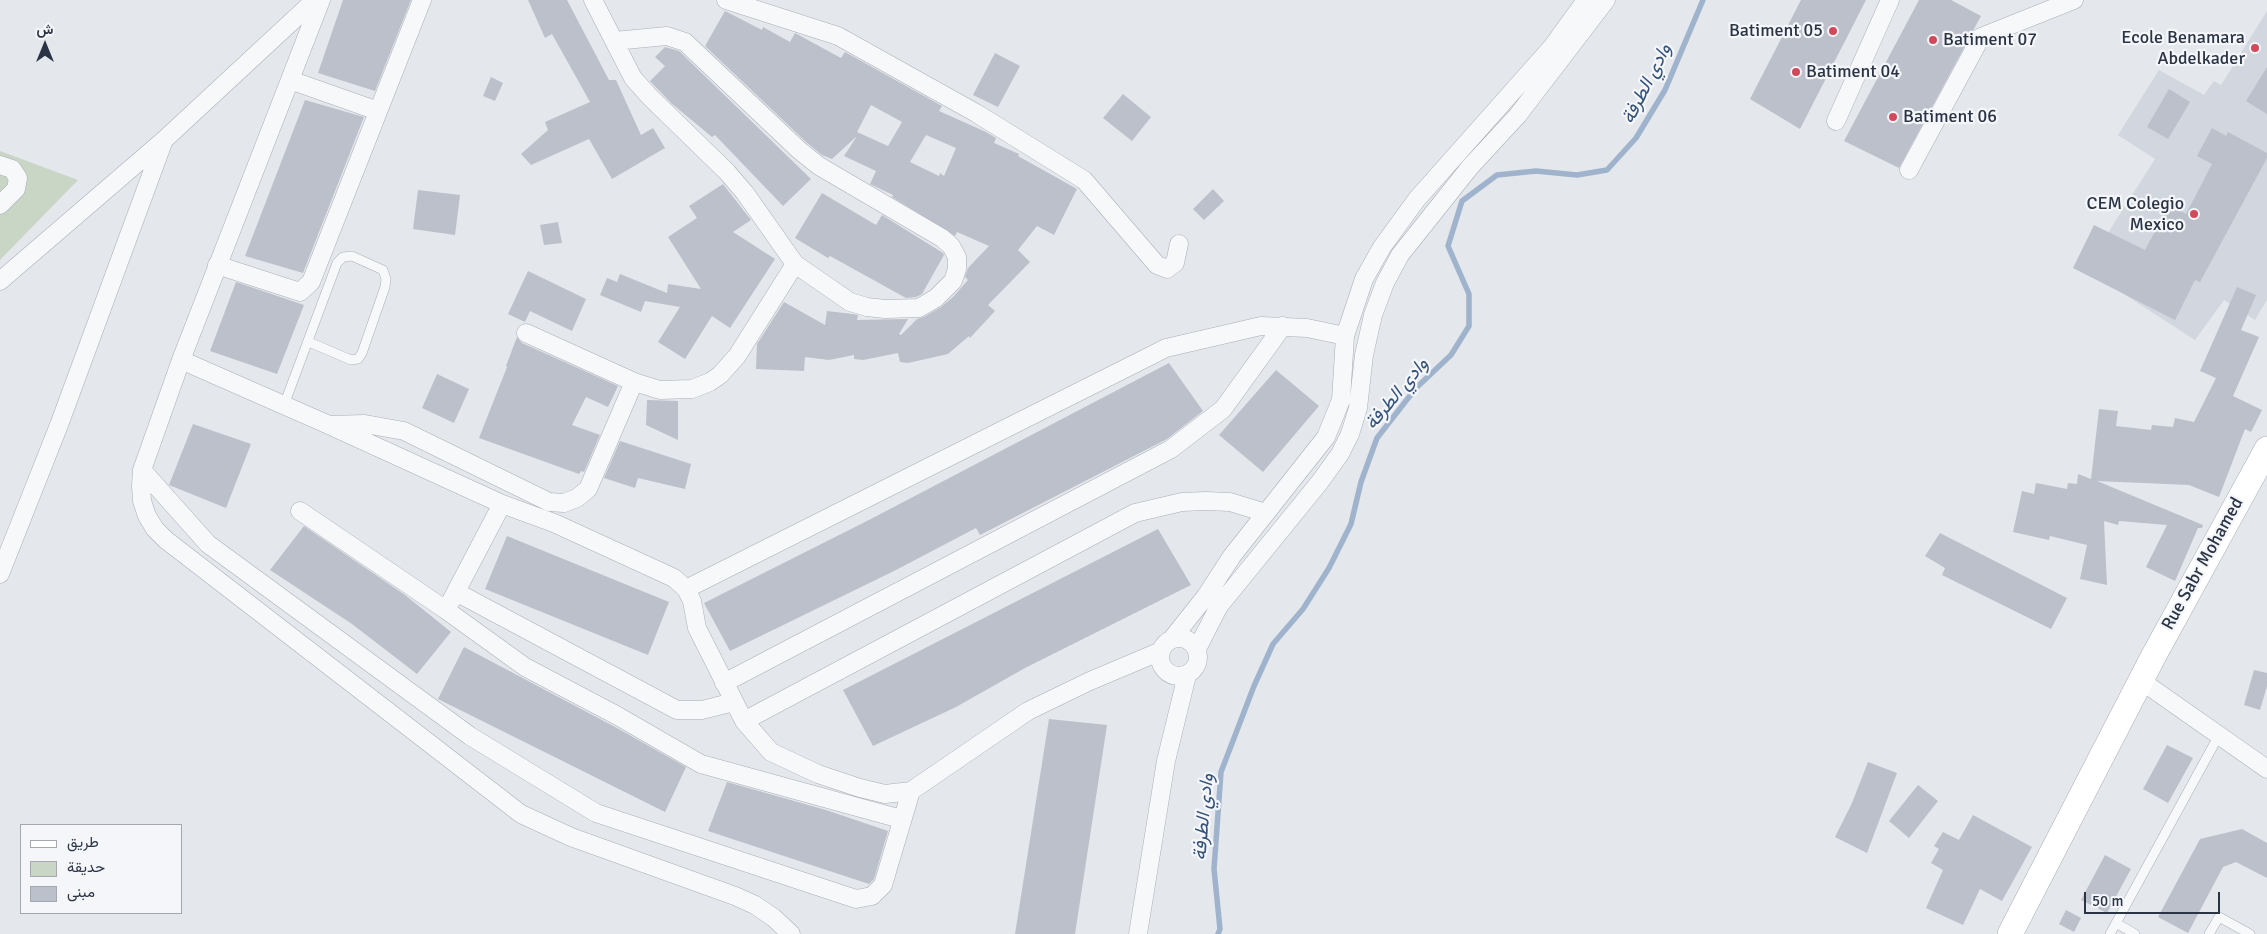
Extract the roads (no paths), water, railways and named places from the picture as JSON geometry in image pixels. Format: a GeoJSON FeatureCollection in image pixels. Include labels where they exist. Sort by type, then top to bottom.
{"type":"FeatureCollection","features":[{"type":"Feature","properties":{"kind":"street"},"geometry":{"type":"LineString","coordinates":[[0,281],[164,140],[315,0]]}},
{"type":"Feature","properties":{"kind":"street"},"geometry":{"type":"LineString","coordinates":[[320,0],[181,360],[142,470],[140,486],[145,508],[155,529],[166,540],[520,814],[571,837],[755,905],[774,918],[791,934]]}},
{"type":"Feature","properties":{"kind":"street"},"geometry":{"type":"LineString","coordinates":[[218,265],[300,292],[311,282],[422,0]]}},
{"type":"Feature","properties":{"kind":"street"},"geometry":{"type":"LineString","coordinates":[[593,0],[614,41],[633,78],[727,172],[795,264],[850,302],[867,307],[886,309],[919,308],[946,289],[953,281],[958,269],[957,257],[951,246],[942,238],[819,166],[799,150],[685,42],[667,36],[614,41]]}},
{"type":"Feature","properties":{"kind":"street"},"geometry":{"type":"LineString","coordinates":[[726,0],[838,36],[976,113],[1084,180],[1157,265],[1167,269],[1175,263],[1179,244]]}},
{"type":"Feature","properties":{"kind":"street"},"geometry":{"type":"LineString","coordinates":[[1187,675],[1173,676],[1166,672],[1162,666],[1166,646],[1266,513],[1318,449],[1332,425],[1341,400],[1345,336],[1364,279],[1382,247],[1417,199],[1552,47],[1586,0]]}},
{"type":"Feature","properties":{"kind":"street"},"geometry":{"type":"LineString","coordinates":[[1138,934],[1166,761],[1187,675],[1197,664],[1197,649],[1219,606],[1320,483],[1340,454],[1350,434],[1358,408],[1364,355],[1373,315],[1385,283],[1400,255],[1470,167],[1518,115],[1606,0]]}},
{"type":"Feature","properties":{"kind":"street"},"geometry":{"type":"LineString","coordinates":[[1836,121],[1890,0]]}},
{"type":"Feature","properties":{"kind":"street"},"geometry":{"type":"LineString","coordinates":[[1909,170],[1981,37],[2074,0]]}},
{"type":"Feature","properties":{"kind":"street"},"geometry":{"type":"LineString","coordinates":[[290,80],[378,111]]}},
{"type":"Feature","properties":{"kind":"street"},"geometry":{"type":"LineString","coordinates":[[0,574],[59,425],[164,140]]}},
{"type":"Feature","properties":{"kind":"street"},"geometry":{"type":"LineString","coordinates":[[0,164],[16,173],[18,184],[16,189],[0,205]]}},
{"type":"Feature","properties":{"kind":"street"},"geometry":{"type":"LineString","coordinates":[[526,332],[634,382],[660,390],[692,389],[710,382],[720,375],[737,356],[795,264]]}},
{"type":"Feature","properties":{"kind":"street"},"geometry":{"type":"LineString","coordinates":[[686,589],[1166,348],[1261,326],[1283,326],[1328,331],[1345,336]]}},
{"type":"Feature","properties":{"kind":"street"},"geometry":{"type":"LineString","coordinates":[[724,683],[1171,449],[1223,409],[1283,326]]}},
{"type":"Feature","properties":{"kind":"street"},"geometry":{"type":"LineString","coordinates":[[181,360],[502,504],[554,523],[674,578],[686,589],[692,601],[697,628],[744,721],[771,752],[818,774],[860,788],[885,794],[911,790],[1028,711],[1166,646],[1186,640],[1197,649]]}},
{"type":"Feature","properties":{"kind":"street"},"geometry":{"type":"LineString","coordinates":[[329,425],[365,424],[404,431],[549,502],[564,503],[577,498],[588,489],[634,382]]}},
{"type":"Feature","properties":{"kind":"street","name":"Rue Sabr Mohamed"},"geometry":{"type":"LineString","coordinates":[[2010,934],[2140,680],[2267,449]]}},
{"type":"Feature","properties":{"kind":"street"},"geometry":{"type":"LineString","coordinates":[[142,470],[208,544],[470,736],[596,813],[856,898],[872,896],[882,885],[911,790]]}},
{"type":"Feature","properties":{"kind":"street"},"geometry":{"type":"LineString","coordinates":[[744,721],[1135,513],[1165,505],[1205,500],[1230,502],[1266,513]]}},
{"type":"Feature","properties":{"kind":"street"},"geometry":{"type":"LineString","coordinates":[[446,610],[502,504]]}},
{"type":"Feature","properties":{"kind":"street"},"geometry":{"type":"LineString","coordinates":[[300,512],[446,610],[525,667],[616,715],[701,764],[901,819]]}},
{"type":"Feature","properties":{"kind":"street"},"geometry":{"type":"LineString","coordinates":[[456,592],[677,710],[702,710],[734,702]]}},
{"type":"Feature","properties":{"kind":"street"},"geometry":{"type":"LineString","coordinates":[[2140,680],[2267,770]]}},
{"type":"Feature","properties":{"kind":"lane"},"geometry":{"type":"LineString","coordinates":[[284,405],[337,263],[342,257],[352,256],[383,270],[386,279],[385,287],[362,353],[358,359],[351,360],[308,342]]}},
{"type":"Feature","properties":{"kind":"lane"},"geometry":{"type":"LineString","coordinates":[[2110,934],[2218,736]]}},
{"type":"Feature","properties":{"kind":"lane"},"geometry":{"type":"LineString","coordinates":[[2209,934],[2219,917],[2250,934]]}},
{"type":"Feature","properties":{"kind":"lane"},"geometry":{"type":"LineString","coordinates":[[2116,923],[2135,934]]}},
{"type":"Feature","properties":{"kind":"waterway","name":"وادي الطرفة"},"geometry":{"type":"LineString","coordinates":[[1218,934],[1220,929],[1214,869],[1221,772],[1254,686],[1273,644],[1303,609],[1329,568],[1351,524],[1361,482],[1377,438],[1416,388],[1451,355],[1469,326],[1469,294],[1448,246],[1462,201],[1497,175],[1536,171],[1577,175],[1607,170],[1636,138],[1665,90],[1703,0]]}},
{"type":"Feature","properties":{"kind":"place","name":"Batiment 05"},"geometry":{"type":"Point","coordinates":[1833,31]}},
{"type":"Feature","properties":{"kind":"place","name":"Batiment 07"},"geometry":{"type":"Point","coordinates":[1933,40]}},
{"type":"Feature","properties":{"kind":"place","name":"Ecole Benamara Abdelkader"},"geometry":{"type":"Point","coordinates":[2255,48]}},
{"type":"Feature","properties":{"kind":"place","name":"Batiment 04"},"geometry":{"type":"Point","coordinates":[1796,72]}},
{"type":"Feature","properties":{"kind":"place","name":"Batiment 06"},"geometry":{"type":"Point","coordinates":[1893,117]}},
{"type":"Feature","properties":{"kind":"place","name":"CEM Colegio Mexico"},"geometry":{"type":"Point","coordinates":[2194,214]}}]}
